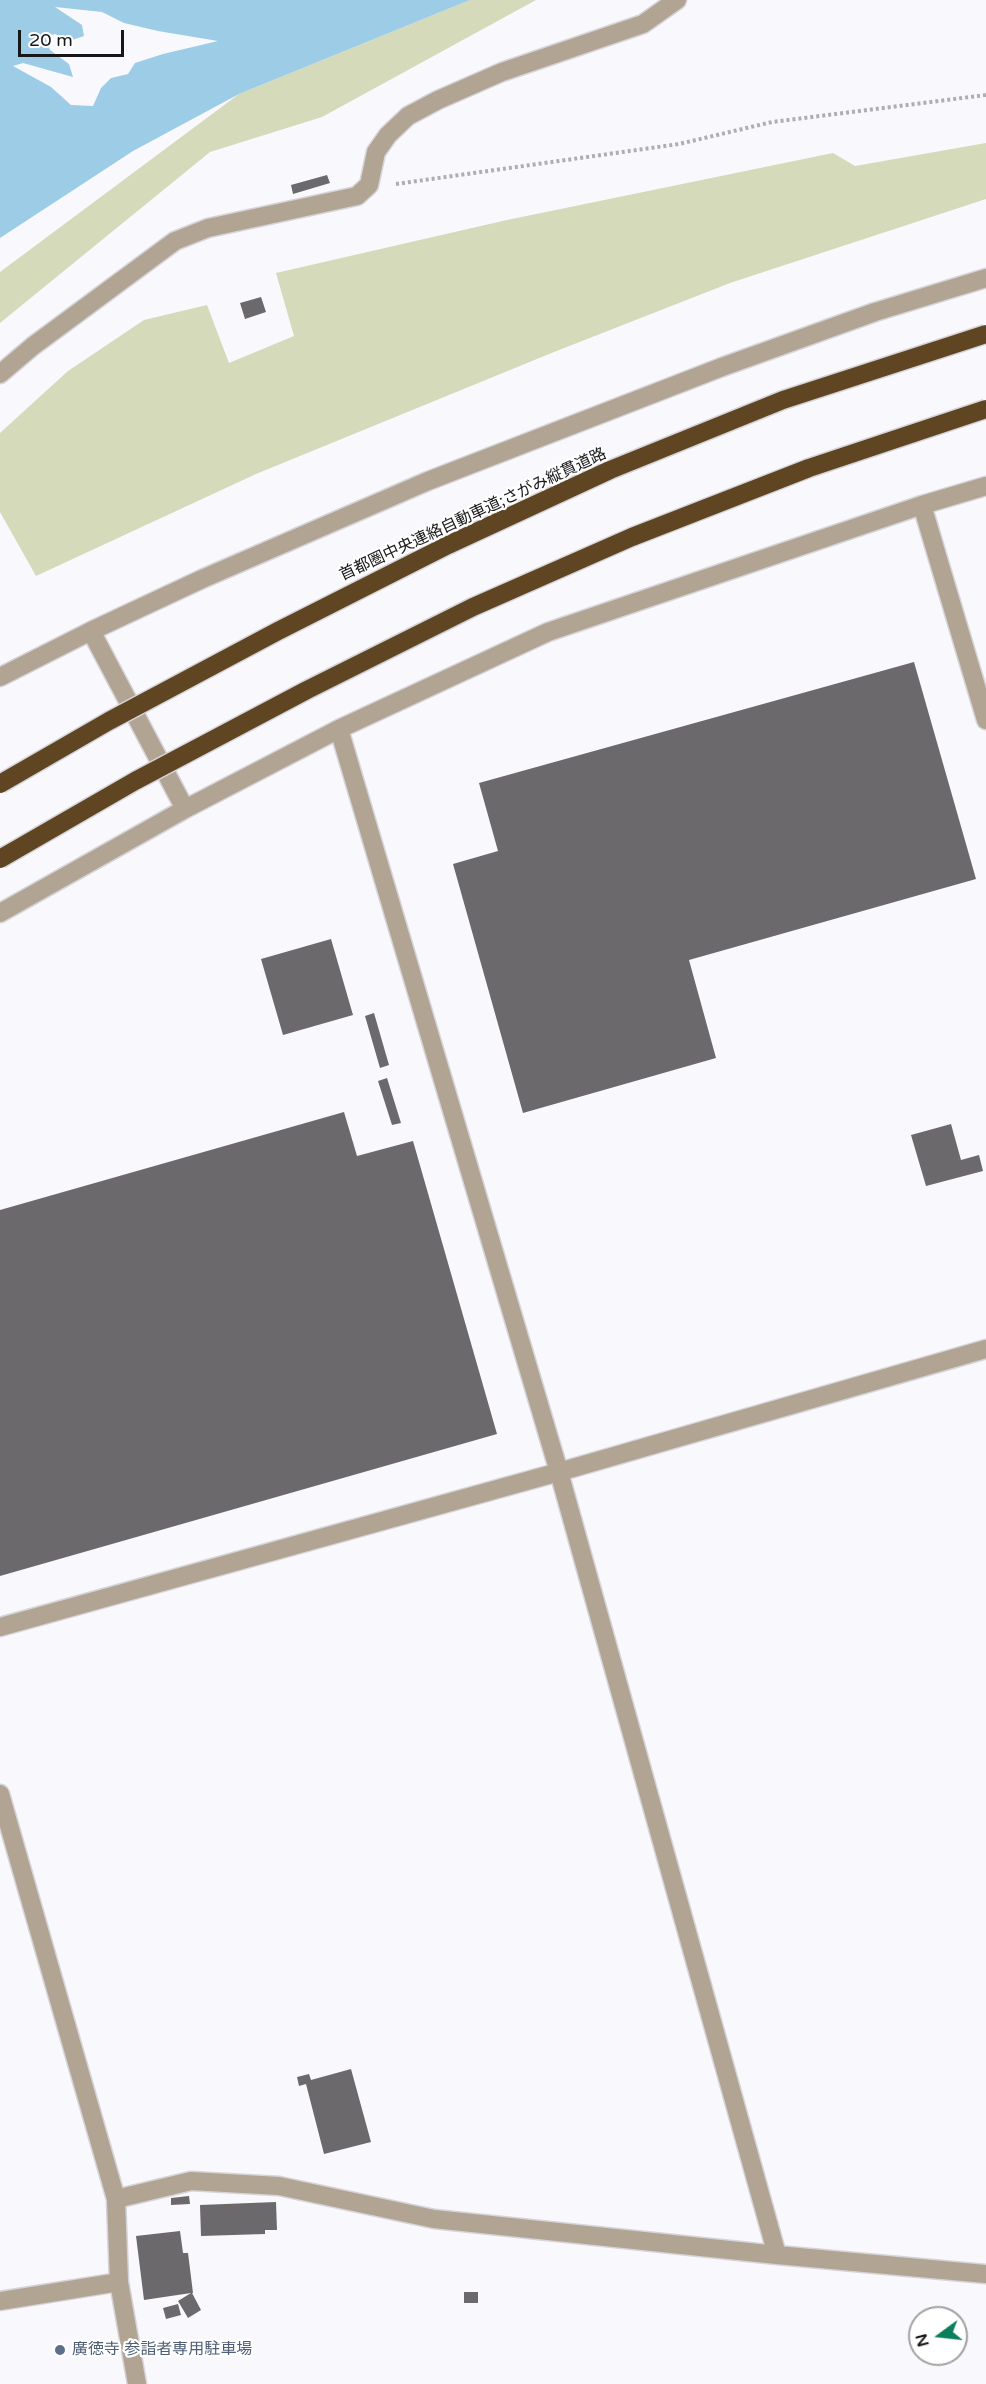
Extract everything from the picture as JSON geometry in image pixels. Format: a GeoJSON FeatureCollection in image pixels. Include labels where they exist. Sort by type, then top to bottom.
{"type":"FeatureCollection","features":[{"type":"Feature","properties":{"kind":"highway","name":"首都圏中央連絡自動車道;さがみ縦貫道路"},"geometry":{"type":"LineString","coordinates":[[0,784],[109,721],[278,631],[448,545],[610,470],[783,400],[986,334]]}},
{"type":"Feature","properties":{"kind":"highway"},"geometry":{"type":"LineString","coordinates":[[0,859],[166,765],[307,690],[473,608],[632,537],[809,468],[986,409]]}},
{"type":"Feature","properties":{"kind":"street"},"geometry":{"type":"LineString","coordinates":[[0,374],[33,346],[175,241],[208,228],[357,196],[369,185],[376,152],[388,135],[408,116],[502,72],[643,24],[677,0]]}},
{"type":"Feature","properties":{"kind":"street"},"geometry":{"type":"LineString","coordinates":[[0,676],[202,579],[428,481],[722,367],[875,312],[986,278]]}},
{"type":"Feature","properties":{"kind":"street"},"geometry":{"type":"LineString","coordinates":[[0,913],[185,809],[339,729],[548,632],[922,505],[986,486]]}},
{"type":"Feature","properties":{"kind":"street"},"geometry":{"type":"LineString","coordinates":[[922,505],[986,720]]}},
{"type":"Feature","properties":{"kind":"street"},"geometry":{"type":"LineString","coordinates":[[91,631],[185,809]]}},
{"type":"Feature","properties":{"kind":"street"},"geometry":{"type":"LineString","coordinates":[[339,729],[559,1472],[777,2255]]}},
{"type":"Feature","properties":{"kind":"street"},"geometry":{"type":"LineString","coordinates":[[0,1627],[559,1472],[986,1349]]}},
{"type":"Feature","properties":{"kind":"street"},"geometry":{"type":"LineString","coordinates":[[0,1794],[116,2199],[119,2282],[137,2384]]}},
{"type":"Feature","properties":{"kind":"street"},"geometry":{"type":"LineString","coordinates":[[116,2199],[191,2181],[279,2186],[434,2219],[777,2255],[986,2274]]}},
{"type":"Feature","properties":{"kind":"street"},"geometry":{"type":"LineString","coordinates":[[0,2301],[119,2282]]}},
{"type":"Feature","properties":{"kind":"path"},"geometry":{"type":"LineString","coordinates":[[369,185],[385,186],[679,144],[772,122],[986,95]]}},
{"type":"Feature","properties":{"kind":"green space"},"geometry":{"type":"Polygon","coordinates":[[[470,0],[536,0],[322,117],[210,152],[0,323],[0,272],[239,94],[470,0]]]}},
{"type":"Feature","properties":{"kind":"green space"},"geometry":{"type":"Polygon","coordinates":[[[986,143],[986,199],[730,283],[554,352],[256,474],[36,576],[0,512],[0,433],[68,371],[144,320],[207,305],[229,363],[294,336],[276,273],[507,220],[833,153],[855,166],[986,143]]]}},
{"type":"Feature","properties":{"kind":"water"},"geometry":{"type":"Polygon","coordinates":[[[0,0],[470,0],[239,94],[133,151],[0,238],[0,0]],[[55,7],[82,25],[84,36],[69,41],[55,34],[45,37],[50,50],[69,64],[73,77],[23,63],[13,66],[51,87],[71,105],[93,106],[101,88],[111,78],[128,74],[135,63],[218,41],[124,23],[102,12],[55,7]]]}},
{"type":"Feature","properties":{"kind":"building"},"geometry":{"type":"Polygon","coordinates":[[[327,175],[330,183],[293,194],[291,185],[327,175]]]}},
{"type":"Feature","properties":{"kind":"building"},"geometry":{"type":"Polygon","coordinates":[[[261,297],[266,312],[245,319],[240,303],[261,297]]]}},
{"type":"Feature","properties":{"kind":"building"},"geometry":{"type":"Polygon","coordinates":[[[914,662],[976,879],[689,960],[716,1058],[523,1113],[453,864],[498,851],[479,783],[914,662]]]}},
{"type":"Feature","properties":{"kind":"building"},"geometry":{"type":"Polygon","coordinates":[[[331,939],[353,1015],[283,1035],[261,959],[331,939]]]}},
{"type":"Feature","properties":{"kind":"building"},"geometry":{"type":"Polygon","coordinates":[[[374,1013],[389,1065],[380,1068],[365,1016],[374,1013]]]}},
{"type":"Feature","properties":{"kind":"building"},"geometry":{"type":"Polygon","coordinates":[[[387,1078],[401,1123],[392,1125],[378,1081],[387,1078]]]}},
{"type":"Feature","properties":{"kind":"building"},"geometry":{"type":"Polygon","coordinates":[[[344,1112],[357,1156],[413,1141],[497,1434],[0,1576],[0,1210],[344,1112]]]}},
{"type":"Feature","properties":{"kind":"building"},"geometry":{"type":"Polygon","coordinates":[[[951,1124],[961,1160],[979,1155],[983,1171],[926,1186],[911,1135],[951,1124]]]}},
{"type":"Feature","properties":{"kind":"building"},"geometry":{"type":"Polygon","coordinates":[[[351,2069],[371,2142],[324,2154],[306,2084],[299,2086],[297,2077],[309,2074],[311,2080],[351,2069]]]}},
{"type":"Feature","properties":{"kind":"building"},"geometry":{"type":"Polygon","coordinates":[[[189,2196],[190,2204],[171,2205],[171,2198],[189,2196]]]}},
{"type":"Feature","properties":{"kind":"building"},"geometry":{"type":"Polygon","coordinates":[[[276,2202],[277,2230],[265,2230],[265,2234],[201,2236],[200,2205],[276,2202]]]}},
{"type":"Feature","properties":{"kind":"building"},"geometry":{"type":"Polygon","coordinates":[[[180,2231],[183,2253],[188,2253],[192,2293],[201,2310],[188,2318],[178,2301],[191,2293],[144,2300],[136,2236],[180,2231]]]}},
{"type":"Feature","properties":{"kind":"building"},"geometry":{"type":"Polygon","coordinates":[[[464,2292],[478,2292],[478,2303],[464,2303],[464,2292]]]}},
{"type":"Feature","properties":{"kind":"building"},"geometry":{"type":"Polygon","coordinates":[[[178,2304],[181,2315],[166,2319],[163,2308],[178,2304]]]}},
{"type":"Feature","properties":{"kind":"place","name":"廣徳寺 参詣者専用駐車場"},"geometry":{"type":"Point","coordinates":[60,2350]}}]}
